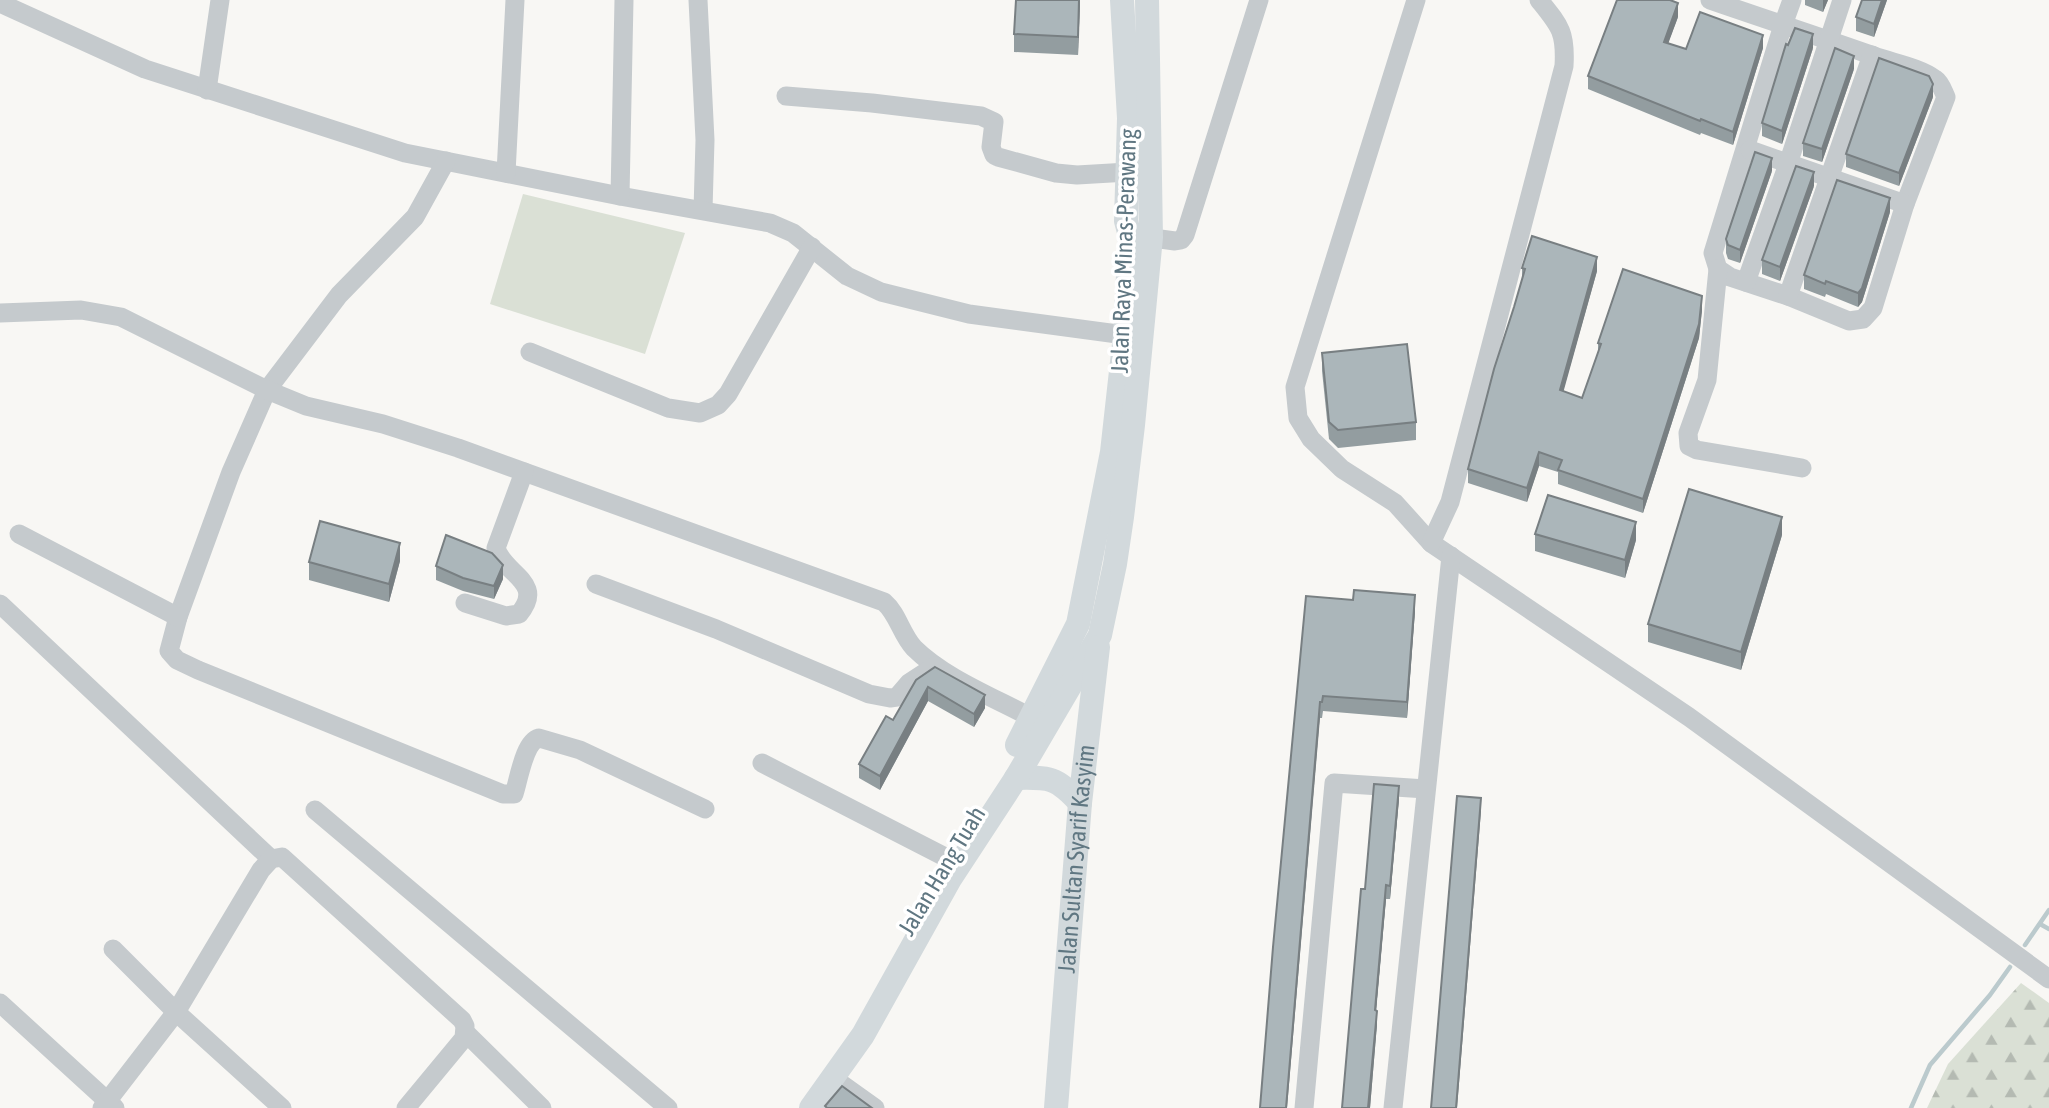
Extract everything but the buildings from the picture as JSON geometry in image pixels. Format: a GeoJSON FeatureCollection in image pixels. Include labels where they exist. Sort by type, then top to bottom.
{"type":"FeatureCollection","features":[{"type":"Feature","properties":{"kind":"main road","name":"Jalan Raya Minas-Perawang"},"geometry":{"type":"LineString","coordinates":[[1089,630],[1125,335],[1140,236],[1126,220],[1128,97],[1122,0]]}},
{"type":"Feature","properties":{"kind":"main road","name":"Jalan Raya Minas-Perawang"},"geometry":{"type":"LineString","coordinates":[[1089,630],[1115,564],[1133,425],[1147,0]]}},
{"type":"Feature","properties":{"kind":"main road","name":"Jalan Hang Tuah"},"geometry":{"type":"LineString","coordinates":[[791,1108],[860,1010],[1032,718],[1089,630]]}},
{"type":"Feature","properties":{"kind":"main road","name":"Jalan Hang Tuah"},"geometry":{"type":"LineString","coordinates":[[811,1108],[863,1035],[950,879],[1016,778],[1089,630]]}},
{"type":"Feature","properties":{"kind":"main road","name":"Jalan Sultan Syarif Kasyim"},"geometry":{"type":"LineString","coordinates":[[1056,1108],[1080,803],[1089,630]]}},
{"type":"Feature","properties":{"kind":"main road"},"geometry":{"type":"LineString","coordinates":[[1016,778],[1046,777],[1069,790],[1080,803]]}},
{"type":"Feature","properties":{"kind":"street"},"geometry":{"type":"LineString","coordinates":[[207,90],[220,0]]}},
{"type":"Feature","properties":{"kind":"street"},"geometry":{"type":"LineString","coordinates":[[506,173],[515,0]]}},
{"type":"Feature","properties":{"kind":"street"},"geometry":{"type":"LineString","coordinates":[[620,196],[624,0]]}},
{"type":"Feature","properties":{"kind":"street"},"geometry":{"type":"LineString","coordinates":[[698,0],[705,140],[703,210]]}},
{"type":"Feature","properties":{"kind":"street"},"geometry":{"type":"LineString","coordinates":[[1140,236],[1175,241],[1181,240],[1185,235],[1259,0]]}},
{"type":"Feature","properties":{"kind":"street"},"geometry":{"type":"LineString","coordinates":[[1416,0],[1295,387],[1298,418],[1311,439],[1342,469],[1395,503],[1431,543],[1689,717],[2049,979]]}},
{"type":"Feature","properties":{"kind":"street"},"geometry":{"type":"LineString","coordinates":[[1431,543],[1450,502],[1564,66],[1566,43],[1557,23],[1539,0]]}},
{"type":"Feature","properties":{"kind":"street"},"geometry":{"type":"LineString","coordinates":[[1710,0],[1744,6],[1783,25],[1927,74],[1939,81],[1946,97],[1905,204],[1873,308],[1863,318],[1849,321],[1788,296],[1730,277],[1718,269]]}},
{"type":"Feature","properties":{"kind":"street"},"geometry":{"type":"LineString","coordinates":[[1792,0],[1713,253],[1718,269],[1707,380],[1688,433],[1689,446],[1697,450],[1802,468]]}},
{"type":"Feature","properties":{"kind":"street"},"geometry":{"type":"LineString","coordinates":[[1746,282],[1842,0]]}},
{"type":"Feature","properties":{"kind":"street"},"geometry":{"type":"LineString","coordinates":[[0,3],[145,69],[405,153],[771,223],[793,233],[847,276],[881,292],[969,314],[1125,335]]}},
{"type":"Feature","properties":{"kind":"street"},"geometry":{"type":"LineString","coordinates":[[1788,296],[1872,55]]}},
{"type":"Feature","properties":{"kind":"street"},"geometry":{"type":"LineString","coordinates":[[786,96],[981,116],[994,122],[991,147],[994,155],[998,157],[1056,173],[1077,175],[1128,172]]}},
{"type":"Feature","properties":{"kind":"street"},"geometry":{"type":"LineString","coordinates":[[1745,149],[1905,204]]}},
{"type":"Feature","properties":{"kind":"street"},"geometry":{"type":"LineString","coordinates":[[446,161],[415,216],[339,295],[267,390],[231,472],[178,617],[169,647],[171,655],[198,670],[503,794],[514,794],[528,748],[532,741],[539,738],[580,750],[705,808]]}},
{"type":"Feature","properties":{"kind":"street"},"geometry":{"type":"LineString","coordinates":[[530,352],[668,408],[702,413],[718,405],[727,394],[812,247]]}},
{"type":"Feature","properties":{"kind":"street"},"geometry":{"type":"LineString","coordinates":[[0,313],[81,310],[121,317],[267,390],[306,406],[383,424],[884,602],[891,609],[910,643],[935,666],[1032,718]]}},
{"type":"Feature","properties":{"kind":"street"},"geometry":{"type":"LineString","coordinates":[[465,603],[506,615],[519,614],[524,608],[527,588],[499,557],[496,548],[524,472]]}},
{"type":"Feature","properties":{"kind":"street"},"geometry":{"type":"LineString","coordinates":[[19,534],[178,617]]}},
{"type":"Feature","properties":{"kind":"street"},"geometry":{"type":"LineString","coordinates":[[1393,1108],[1451,556]]}},
{"type":"Feature","properties":{"kind":"street"},"geometry":{"type":"LineString","coordinates":[[596,584],[716,629],[869,694],[897,697],[909,683],[935,666]]}},
{"type":"Feature","properties":{"kind":"street"},"geometry":{"type":"LineString","coordinates":[[0,604],[271,859]]}},
{"type":"Feature","properties":{"kind":"street"},"geometry":{"type":"LineString","coordinates":[[762,763],[949,859]]}},
{"type":"Feature","properties":{"kind":"street"},"geometry":{"type":"LineString","coordinates":[[1304,1108],[1335,783],[1426,789]]}},
{"type":"Feature","properties":{"kind":"street"},"geometry":{"type":"LineString","coordinates":[[315,810],[668,1108]]}},
{"type":"Feature","properties":{"kind":"street"},"geometry":{"type":"LineString","coordinates":[[0,1003],[108,1106],[176,1012],[261,870],[271,859],[282,857],[462,1020],[464,1038],[406,1108]]}},
{"type":"Feature","properties":{"kind":"street"},"geometry":{"type":"LineString","coordinates":[[113,949],[176,1012],[282,1108]]}},
{"type":"Feature","properties":{"kind":"street"},"geometry":{"type":"LineString","coordinates":[[465,1032],[542,1108]]}},
{"type":"Feature","properties":{"kind":"street"},"geometry":{"type":"LineString","coordinates":[[833,1078],[875,1108]]}},
{"type":"Feature","properties":{"kind":"green space"},"geometry":{"type":"Polygon","coordinates":[[[523,194],[685,233],[645,354],[490,304],[523,194]]]}},
{"type":"Feature","properties":{"kind":"green space"},"geometry":{"type":"Polygon","coordinates":[[[2021,983],[2049,1003],[2049,1108],[1927,1108],[1948,1064],[2021,983]]]}},
{"type":"Feature","properties":{"kind":"waterway"},"geometry":{"type":"LineString","coordinates":[[2025,945],[2049,910]]}},
{"type":"Feature","properties":{"kind":"waterway"},"geometry":{"type":"LineString","coordinates":[[2040,924],[2049,929]]}},
{"type":"Feature","properties":{"kind":"waterway"},"geometry":{"type":"LineString","coordinates":[[1911,1108],[1930,1065],[1990,995],[2010,967]]}}]}
